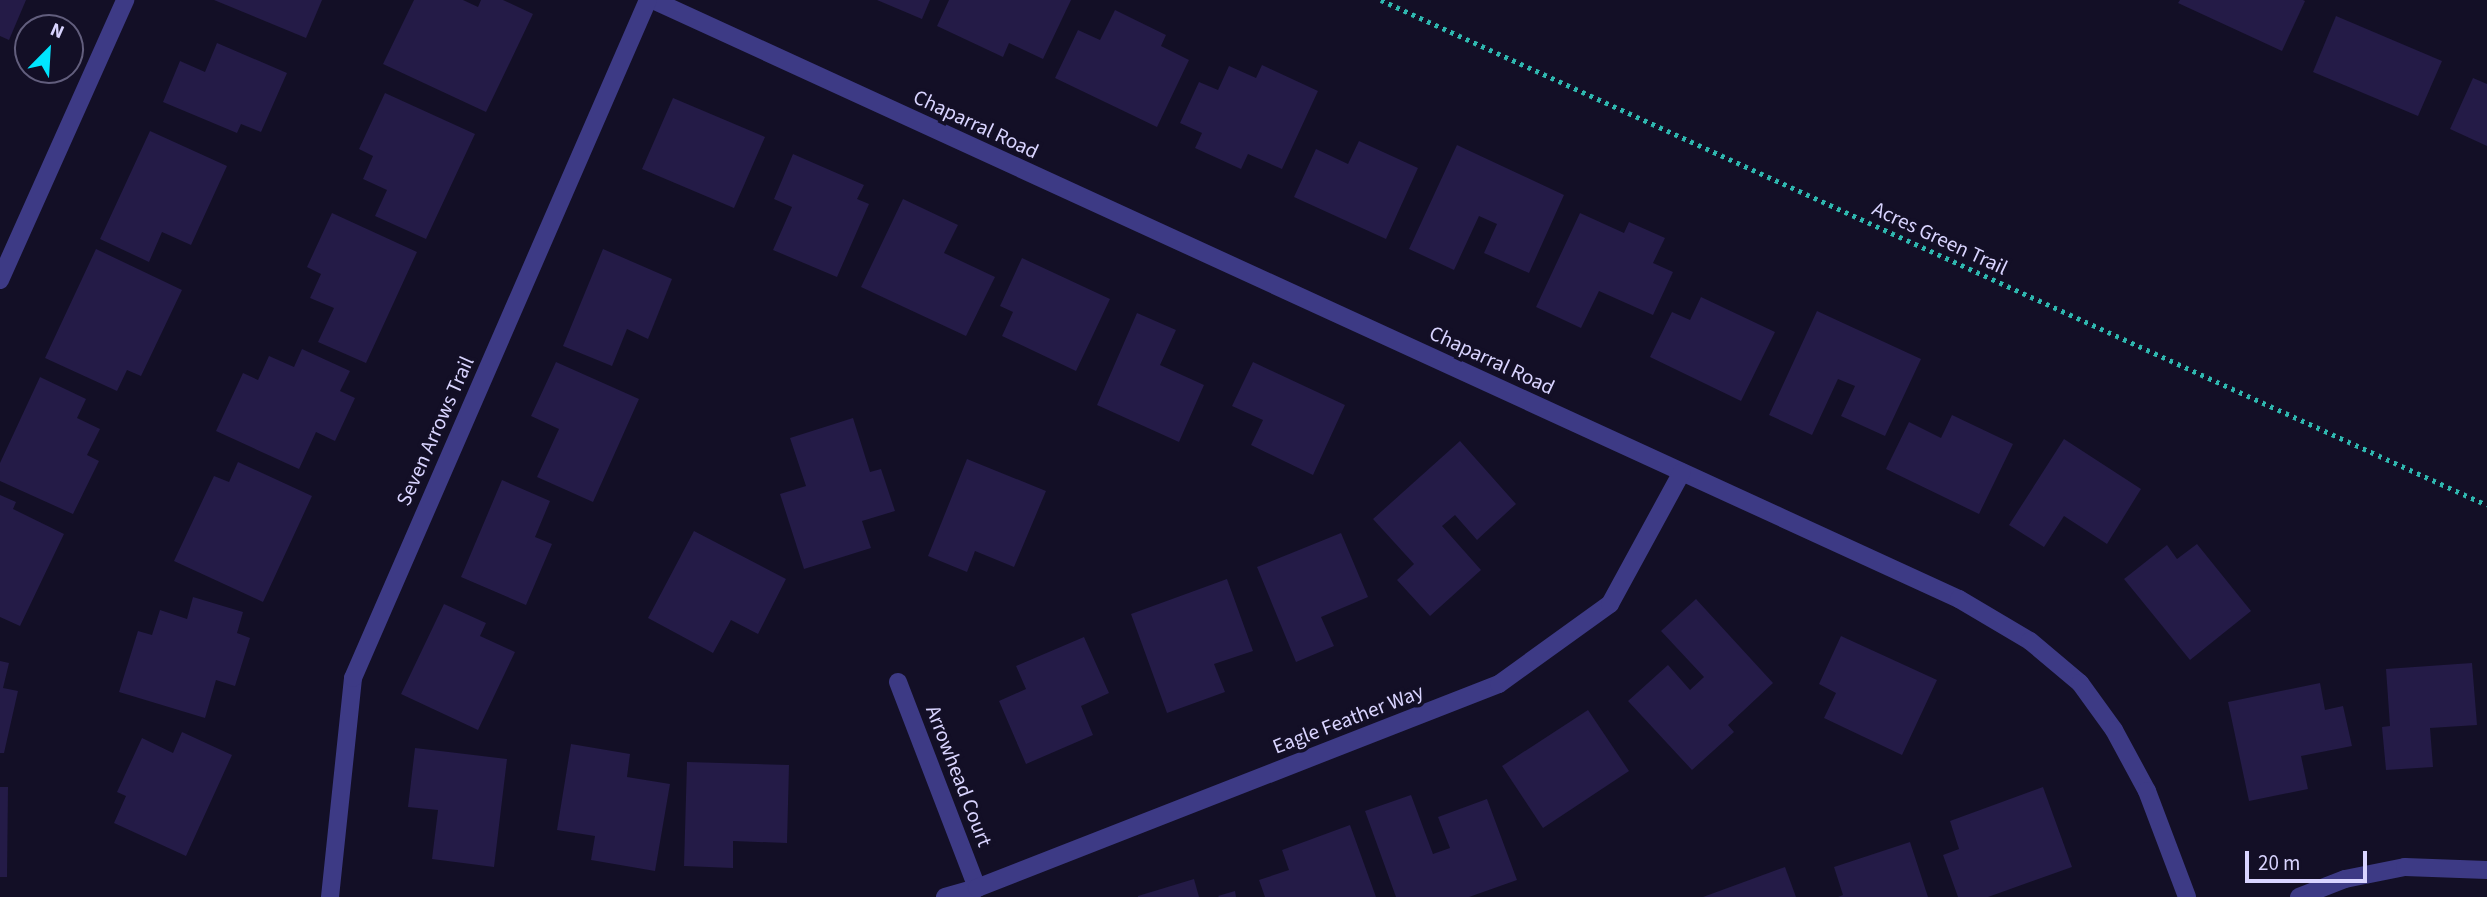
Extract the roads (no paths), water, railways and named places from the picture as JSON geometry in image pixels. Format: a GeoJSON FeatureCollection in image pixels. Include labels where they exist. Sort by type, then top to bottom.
{"type":"FeatureCollection","features":[{"type":"Feature","properties":{"kind":"street"},"geometry":{"type":"LineString","coordinates":[[0,280],[125,0]]}},
{"type":"Feature","properties":{"kind":"street","name":"Chaparral Road"},"geometry":{"type":"LineString","coordinates":[[650,0],[1959,599],[2030,641],[2081,683],[2114,730],[2147,791],[2187,897]]}},
{"type":"Feature","properties":{"kind":"street","name":"Seven Arrows Trail"},"geometry":{"type":"LineString","coordinates":[[330,897],[352,678],[650,0]]}},
{"type":"Feature","properties":{"kind":"street","name":"Eagle Feather Way"},"geometry":{"type":"LineString","coordinates":[[945,897],[977,888],[1499,684],[1610,604],[1682,472]]}},
{"type":"Feature","properties":{"kind":"street","name":"Arrowhead Court"},"geometry":{"type":"LineString","coordinates":[[898,682],[977,888]]}},
{"type":"Feature","properties":{"kind":"street"},"geometry":{"type":"LineString","coordinates":[[2299,897],[2345,879],[2405,867],[2487,870]]}}]}
